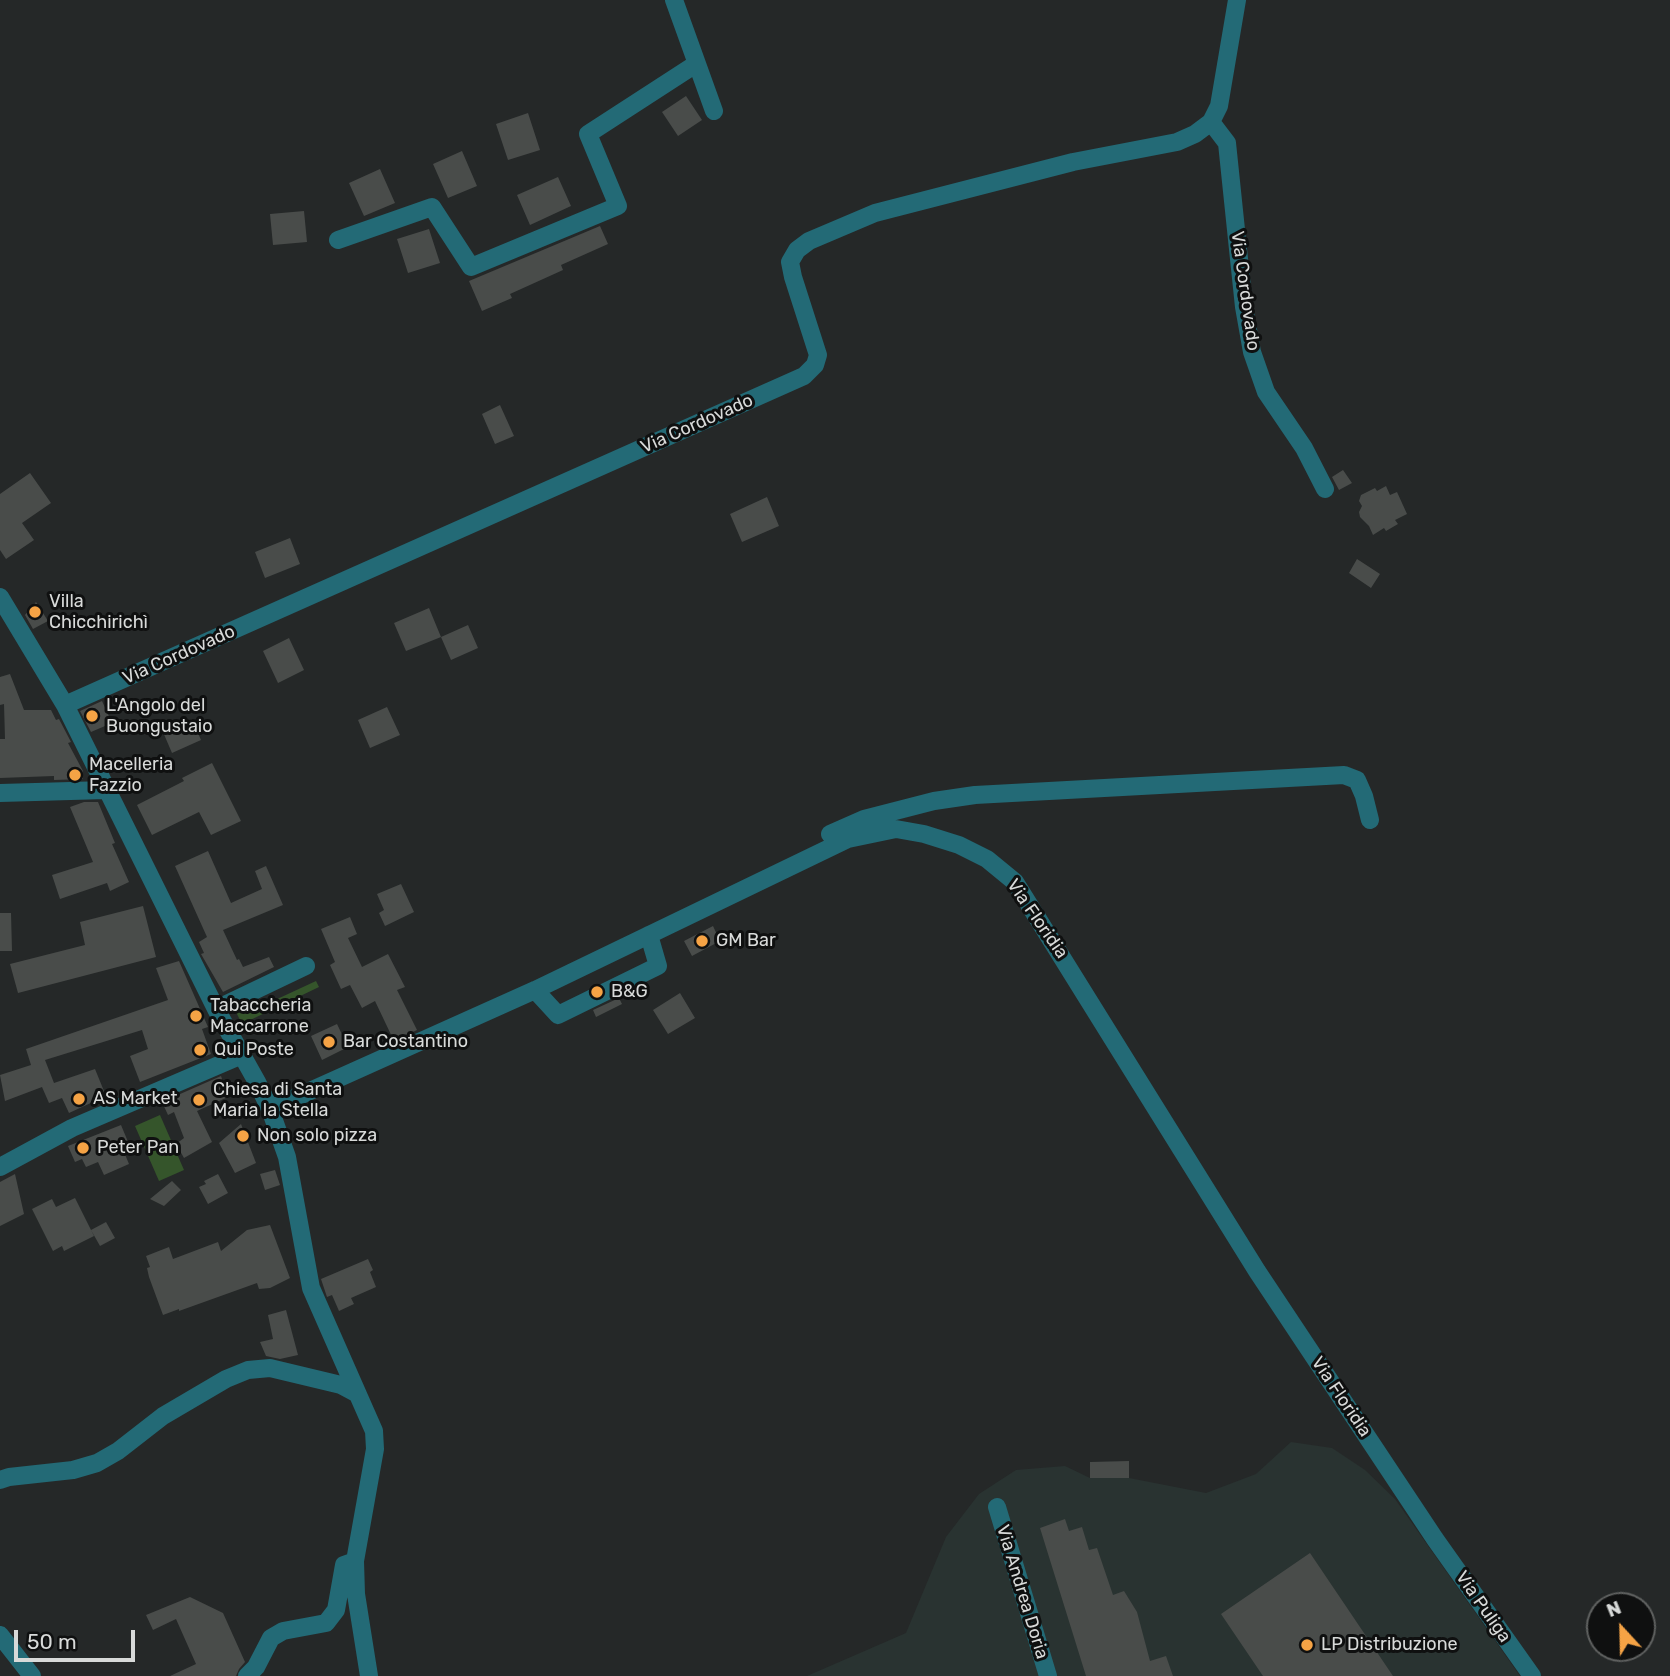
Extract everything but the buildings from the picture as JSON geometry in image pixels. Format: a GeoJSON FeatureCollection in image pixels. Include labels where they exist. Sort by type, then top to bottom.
{"type":"FeatureCollection","features":[{"type":"Feature","properties":{"kind":"street"},"geometry":{"type":"LineString","coordinates":[[674,0],[714,111]]}},
{"type":"Feature","properties":{"kind":"street"},"geometry":{"type":"LineString","coordinates":[[1211,122],[1219,106],[1237,0]]}},
{"type":"Feature","properties":{"kind":"street"},"geometry":{"type":"LineString","coordinates":[[338,240],[432,207],[471,267],[618,206],[588,134],[696,64]]}},
{"type":"Feature","properties":{"kind":"street","name":"Via Cordovado"},"geometry":{"type":"LineString","coordinates":[[65,705],[804,376],[815,365],[818,355],[790,262],[797,250],[808,241],[875,213],[1073,162],[1177,142],[1195,134],[1211,122],[1227,143],[1244,307],[1252,352],[1266,391],[1304,448],[1325,489]]}},
{"type":"Feature","properties":{"kind":"street"},"geometry":{"type":"LineString","coordinates":[[0,597],[65,705],[216,1009],[270,1109],[287,1157],[311,1288],[374,1432],[375,1449],[355,1561],[355,1594],[369,1676]]}},
{"type":"Feature","properties":{"kind":"street"},"geometry":{"type":"LineString","coordinates":[[818,852],[821,839],[864,819],[934,801],[975,795],[1344,775],[1357,780],[1370,820]]}},
{"type":"Feature","properties":{"kind":"street"},"geometry":{"type":"LineString","coordinates":[[0,793],[106,790]]}},
{"type":"Feature","properties":{"kind":"street","name":"Via Floridia"},"geometry":{"type":"LineString","coordinates":[[270,1109],[535,990],[848,838],[896,829],[959,845],[987,859],[1015,882],[1257,1271],[1435,1538]]}},
{"type":"Feature","properties":{"kind":"street"},"geometry":{"type":"LineString","coordinates":[[535,990],[558,1015],[658,966],[649,935]]}},
{"type":"Feature","properties":{"kind":"street"},"geometry":{"type":"LineString","coordinates":[[216,1009],[306,966]]}},
{"type":"Feature","properties":{"kind":"street"},"geometry":{"type":"LineString","coordinates":[[0,1167],[72,1128],[242,1055]]}},
{"type":"Feature","properties":{"kind":"street"},"geometry":{"type":"LineString","coordinates":[[0,1480],[72,1470],[97,1463],[118,1451],[163,1416],[226,1379],[248,1370],[270,1368],[341,1385],[356,1393]]}},
{"type":"Feature","properties":{"kind":"street","name":"Via Andrea Doria"},"geometry":{"type":"LineString","coordinates":[[997,1507],[1048,1676]]}},
{"type":"Feature","properties":{"kind":"street","name":"Via Puliga"},"geometry":{"type":"LineString","coordinates":[[1435,1538],[1531,1676]]}},
{"type":"Feature","properties":{"kind":"street"},"geometry":{"type":"LineString","coordinates":[[247,1676],[256,1667],[271,1638],[283,1631],[326,1623],[336,1610],[344,1565],[355,1561]]}},
{"type":"Feature","properties":{"kind":"street"},"geometry":{"type":"LineString","coordinates":[[0,1635],[32,1676]]}},
{"type":"Feature","properties":{"kind":"shaded area"},"geometry":{"type":"Polygon","coordinates":[[[1291,1442],[1332,1448],[1365,1470],[1395,1499],[1520,1676],[807,1676],[906,1633],[946,1537],[979,1494],[1016,1470],[1065,1466],[1090,1478],[1129,1478],[1206,1493],[1256,1474],[1291,1442]]]}},
{"type":"Feature","properties":{"kind":"green space"},"geometry":{"type":"Polygon","coordinates":[[[316,981],[319,987],[242,1024],[233,1006],[247,1013],[316,981]]]}},
{"type":"Feature","properties":{"kind":"green space"},"geometry":{"type":"Polygon","coordinates":[[[160,1115],[184,1170],[159,1181],[135,1126],[160,1115]]]}},
{"type":"Feature","properties":{"kind":"place","name":"Villa Chicchirichì"},"geometry":{"type":"Point","coordinates":[35,612]}},
{"type":"Feature","properties":{"kind":"place","name":"L'Angolo del Buongustaio"},"geometry":{"type":"Point","coordinates":[92,716]}},
{"type":"Feature","properties":{"kind":"place","name":"Macelleria Fazzio"},"geometry":{"type":"Point","coordinates":[75,775]}},
{"type":"Feature","properties":{"kind":"place","name":"GM Bar"},"geometry":{"type":"Point","coordinates":[702,941]}},
{"type":"Feature","properties":{"kind":"place","name":"B&G"},"geometry":{"type":"Point","coordinates":[597,992]}},
{"type":"Feature","properties":{"kind":"place","name":"Tabaccheria Maccarrone"},"geometry":{"type":"Point","coordinates":[196,1016]}},
{"type":"Feature","properties":{"kind":"place","name":"Bar Costantino"},"geometry":{"type":"Point","coordinates":[329,1042]}},
{"type":"Feature","properties":{"kind":"place","name":"Qui Poste"},"geometry":{"type":"Point","coordinates":[200,1050]}},
{"type":"Feature","properties":{"kind":"place","name":"AS Market"},"geometry":{"type":"Point","coordinates":[79,1099]}},
{"type":"Feature","properties":{"kind":"place","name":"Chiesa di Santa Maria la Stella"},"geometry":{"type":"Point","coordinates":[199,1100]}},
{"type":"Feature","properties":{"kind":"place","name":"Non solo pizza"},"geometry":{"type":"Point","coordinates":[243,1136]}},
{"type":"Feature","properties":{"kind":"place","name":"Peter Pan"},"geometry":{"type":"Point","coordinates":[83,1148]}},
{"type":"Feature","properties":{"kind":"place","name":"LP Distribuzione"},"geometry":{"type":"Point","coordinates":[1307,1645]}}]}
